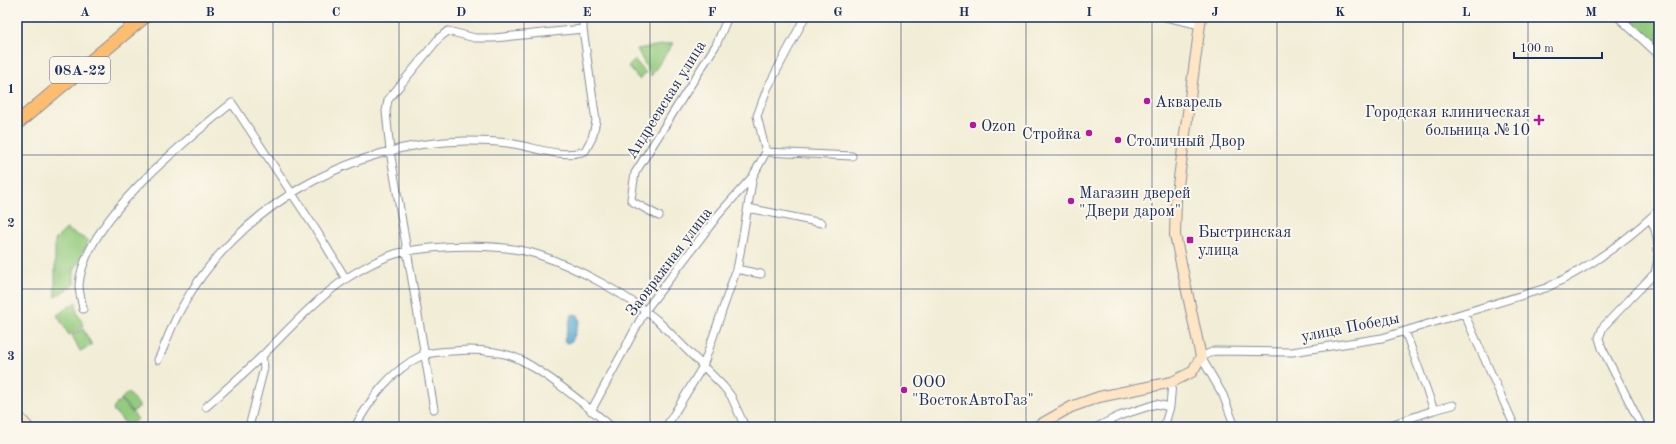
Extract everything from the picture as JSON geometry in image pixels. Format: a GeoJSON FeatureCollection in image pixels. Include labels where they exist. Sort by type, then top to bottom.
{"type":"FeatureCollection","features":[{"type":"Feature","properties":{"kind":"highway","name":"08А-22"},"geometry":{"type":"LineString","coordinates":[[17,123],[144,17]]}},
{"type":"Feature","properties":{"kind":"street"},"geometry":{"type":"LineString","coordinates":[[510,17],[527,17]]}},
{"type":"Feature","properties":{"kind":"street"},"geometry":{"type":"LineString","coordinates":[[158,360],[181,308],[210,267],[242,232],[290,193],[341,168],[390,151],[465,141],[512,144],[566,154],[576,154],[586,151],[592,138],[596,121],[583,29],[583,17]]}},
{"type":"Feature","properties":{"kind":"street","name":"Андреевская улица"},"geometry":{"type":"LineString","coordinates":[[659,216],[633,202],[631,199],[635,173],[716,45],[728,17]]}},
{"type":"Feature","properties":{"kind":"street"},"geometry":{"type":"LineString","coordinates":[[666,427],[703,366],[736,271],[753,176],[766,152],[757,116],[767,89],[805,17]]}},
{"type":"Feature","properties":{"kind":"street"},"geometry":{"type":"LineString","coordinates":[[1166,17],[1201,21],[1176,200],[1175,235],[1201,357],[1223,395],[1235,427]]}},
{"type":"Feature","properties":{"kind":"street"},"geometry":{"type":"LineString","coordinates":[[1618,17],[1659,55]]}},
{"type":"Feature","properties":{"kind":"street"},"geometry":{"type":"LineString","coordinates":[[434,409],[390,151],[386,111],[388,100],[446,32],[451,30],[475,38],[494,38],[583,29]]}},
{"type":"Feature","properties":{"kind":"street"},"geometry":{"type":"LineString","coordinates":[[83,309],[79,289],[81,274],[87,258],[102,232],[120,208],[164,160],[232,103],[290,193],[318,233],[346,279]]}},
{"type":"Feature","properties":{"kind":"street"},"geometry":{"type":"LineString","coordinates":[[766,152],[852,156]]}},
{"type":"Feature","properties":{"kind":"street","name":"Заовражная улица"},"geometry":{"type":"LineString","coordinates":[[591,411],[645,311],[719,214],[753,176]]}},
{"type":"Feature","properties":{"kind":"street"},"geometry":{"type":"LineString","coordinates":[[748,208],[822,223]]}},
{"type":"Feature","properties":{"kind":"street","name":"улица Победы"},"geometry":{"type":"LineString","coordinates":[[1201,357],[1214,351],[1292,352],[1382,338],[1546,288],[1570,276],[1596,259],[1650,219],[1659,210]]}},
{"type":"Feature","properties":{"kind":"street"},"geometry":{"type":"LineString","coordinates":[[1642,427],[1602,348],[1600,338],[1603,327],[1655,273],[1658,261],[1655,227],[1650,219]]}},
{"type":"Feature","properties":{"kind":"street"},"geometry":{"type":"LineString","coordinates":[[206,407],[262,356],[304,314],[346,279],[388,257],[406,251],[453,248],[498,248],[538,254],[587,275],[645,311],[657,320],[731,396],[746,427]]}},
{"type":"Feature","properties":{"kind":"street"},"geometry":{"type":"LineString","coordinates":[[736,271],[761,274]]}},
{"type":"Feature","properties":{"kind":"street"},"geometry":{"type":"LineString","coordinates":[[1464,313],[1515,427]]}},
{"type":"Feature","properties":{"kind":"street"},"geometry":{"type":"LineString","coordinates":[[1405,332],[1434,410]]}},
{"type":"Feature","properties":{"kind":"street"},"geometry":{"type":"LineString","coordinates":[[354,427],[369,403],[385,383],[392,376],[424,355],[474,350],[509,355],[529,365],[612,427]]}},
{"type":"Feature","properties":{"kind":"street"},"geometry":{"type":"LineString","coordinates":[[249,427],[264,368],[262,356]]}},
{"type":"Feature","properties":{"kind":"street"},"geometry":{"type":"LineString","coordinates":[[1036,427],[1071,407],[1099,397],[1172,382],[1192,372],[1201,357]]}},
{"type":"Feature","properties":{"kind":"street"},"geometry":{"type":"LineString","coordinates":[[1164,427],[1170,407],[1172,382]]}},
{"type":"Feature","properties":{"kind":"street"},"geometry":{"type":"LineString","coordinates":[[1097,427],[1119,416],[1156,404],[1170,407]]}},
{"type":"Feature","properties":{"kind":"street"},"geometry":{"type":"LineString","coordinates":[[1385,427],[1453,405]]}},
{"type":"Feature","properties":{"kind":"street"},"geometry":{"type":"LineString","coordinates":[[17,415],[28,427]]}},
{"type":"Feature","properties":{"kind":"green space"},"geometry":{"type":"Polygon","coordinates":[[[1624,17],[1659,17],[1659,49],[1624,17]]]}},
{"type":"Feature","properties":{"kind":"green space"},"geometry":{"type":"Polygon","coordinates":[[[673,43],[651,76],[637,49],[673,43]]]}},
{"type":"Feature","properties":{"kind":"green space"},"geometry":{"type":"Polygon","coordinates":[[[635,60],[646,73],[639,79],[628,66],[635,60]]]}},
{"type":"Feature","properties":{"kind":"green space"},"geometry":{"type":"Polygon","coordinates":[[[66,229],[89,241],[74,270],[74,285],[55,297],[55,240],[66,229]]]}},
{"type":"Feature","properties":{"kind":"green space"},"geometry":{"type":"Polygon","coordinates":[[[76,302],[77,313],[84,326],[69,335],[57,315],[76,302]]]}},
{"type":"Feature","properties":{"kind":"green space"},"geometry":{"type":"Polygon","coordinates":[[[83,329],[92,345],[80,351],[72,335],[83,329]]]}},
{"type":"Feature","properties":{"kind":"green space"},"geometry":{"type":"Polygon","coordinates":[[[128,392],[140,406],[133,412],[121,399],[128,392]]]}},
{"type":"Feature","properties":{"kind":"green space"},"geometry":{"type":"Polygon","coordinates":[[[121,400],[138,419],[128,426],[113,410],[114,406],[121,400]]]}},
{"type":"Feature","properties":{"kind":"water"},"geometry":{"type":"Polygon","coordinates":[[[573,314],[578,315],[580,320],[572,342],[567,343],[564,341],[571,316],[573,314]]]}},
{"type":"Feature","properties":{"kind":"place","name":"Акварель"},"geometry":{"type":"Point","coordinates":[1147,101]}},
{"type":"Feature","properties":{"kind":"place","name":"Городская клиническая больница №10"},"geometry":{"type":"Point","coordinates":[1539,120]}},
{"type":"Feature","properties":{"kind":"place","name":"Ozon"},"geometry":{"type":"Point","coordinates":[973,125]}},
{"type":"Feature","properties":{"kind":"place","name":"Стройка"},"geometry":{"type":"Point","coordinates":[1089,133]}},
{"type":"Feature","properties":{"kind":"place","name":"Столичный Двор"},"geometry":{"type":"Point","coordinates":[1118,140]}},
{"type":"Feature","properties":{"kind":"place","name":"Магазин дверей \"Двери даром\""},"geometry":{"type":"Point","coordinates":[1071,201]}},
{"type":"Feature","properties":{"kind":"place","name":"Быстринская улица"},"geometry":{"type":"Point","coordinates":[1190,240]}},
{"type":"Feature","properties":{"kind":"place","name":"ООО \"ВостокАвтоГаз\""},"geometry":{"type":"Point","coordinates":[904,390]}}]}
